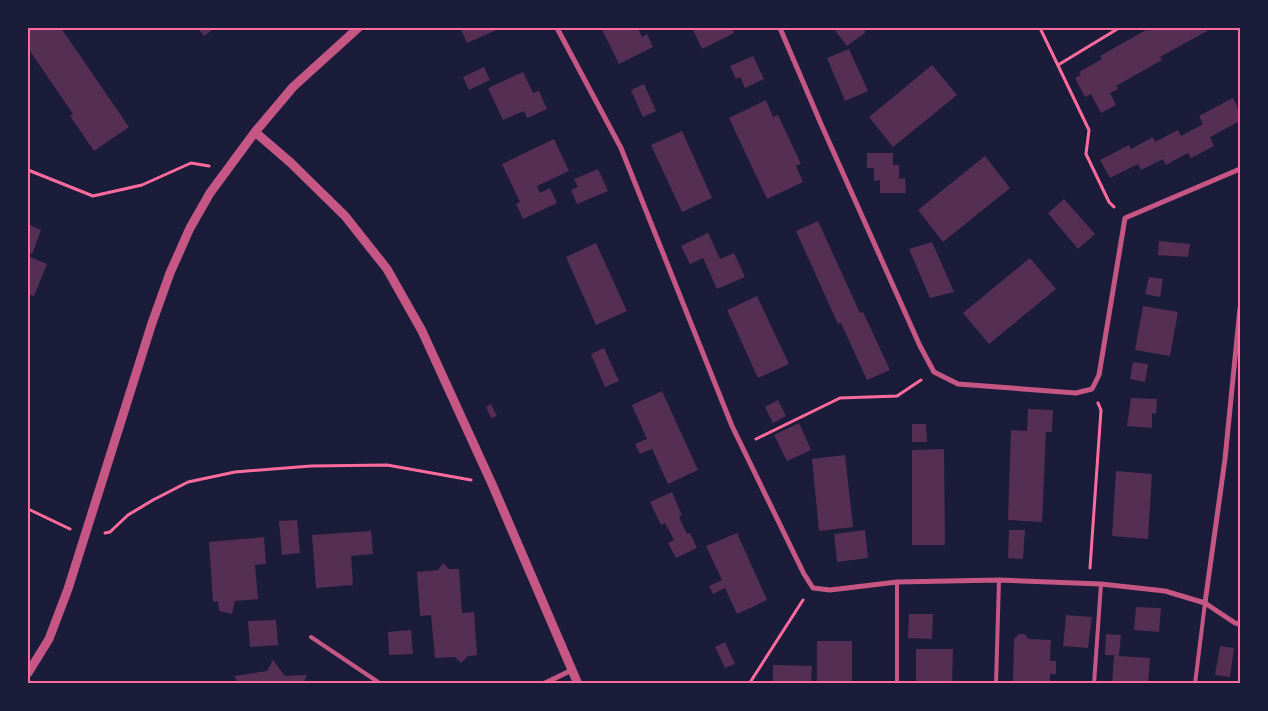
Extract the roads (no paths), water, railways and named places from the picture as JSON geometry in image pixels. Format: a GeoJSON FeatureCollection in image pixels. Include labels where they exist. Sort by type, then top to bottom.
{"type":"FeatureCollection","features":[{"type":"Feature","properties":{"kind":"street"},"geometry":{"type":"LineString","coordinates":[[28,673],[49,639],[68,589],[152,323],[170,273],[190,228],[210,193],[255,132],[293,88],[358,28]]}},
{"type":"Feature","properties":{"kind":"street"},"geometry":{"type":"LineString","coordinates":[[557,28],[620,148],[732,426],[804,574],[814,588],[830,590],[897,582],[999,580],[1101,584],[1165,591],[1206,603],[1235,623],[1240,624]]}},
{"type":"Feature","properties":{"kind":"street"},"geometry":{"type":"LineString","coordinates":[[780,28],[916,337],[934,372],[958,384],[1076,393],[1092,389],[1099,375],[1125,218],[1240,169]]}},
{"type":"Feature","properties":{"kind":"street"},"geometry":{"type":"LineString","coordinates":[[255,132],[286,158],[345,216],[387,269],[422,331],[492,484],[578,684]]}},
{"type":"Feature","properties":{"kind":"street"},"geometry":{"type":"LineString","coordinates":[[1206,603],[1225,460],[1240,308]]}},
{"type":"Feature","properties":{"kind":"street"},"geometry":{"type":"LineString","coordinates":[[544,684],[572,670]]}},
{"type":"Feature","properties":{"kind":"lane"},"geometry":{"type":"LineString","coordinates":[[996,684],[999,580]]}},
{"type":"Feature","properties":{"kind":"lane"},"geometry":{"type":"LineString","coordinates":[[897,582],[897,684]]}},
{"type":"Feature","properties":{"kind":"lane"},"geometry":{"type":"LineString","coordinates":[[1094,684],[1101,584]]}},
{"type":"Feature","properties":{"kind":"lane"},"geometry":{"type":"LineString","coordinates":[[1195,684],[1206,603]]}},
{"type":"Feature","properties":{"kind":"lane"},"geometry":{"type":"LineString","coordinates":[[311,637],[381,684]]}}]}
